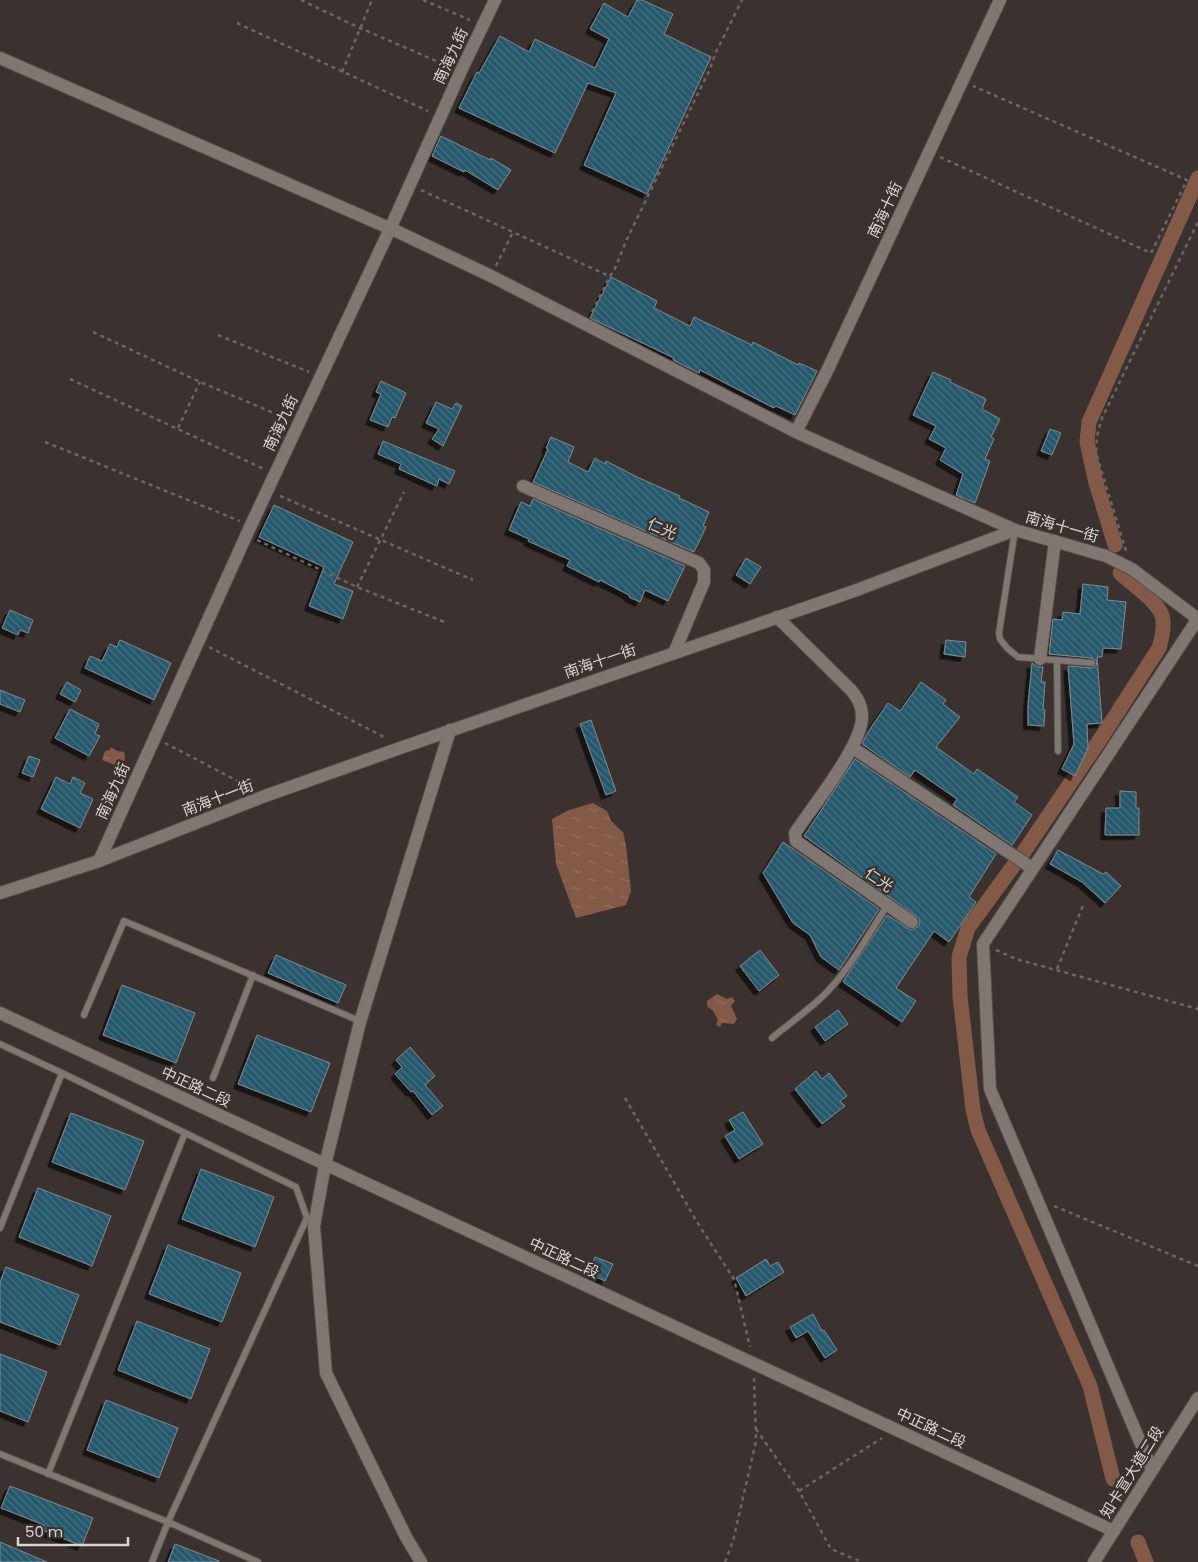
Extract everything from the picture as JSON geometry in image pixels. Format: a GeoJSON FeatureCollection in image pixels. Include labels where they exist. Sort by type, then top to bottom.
{"type":"FeatureCollection","features":[{"type":"Feature","properties":{"kind":"street","name":"南海九街"},"geometry":{"type":"LineString","coordinates":[[99,861],[274,474],[411,184],[461,71],[496,0]]}},
{"type":"Feature","properties":{"kind":"street","name":"南海十街"},"geometry":{"type":"LineString","coordinates":[[796,432],[828,369],[1000,0]]}},
{"type":"Feature","properties":{"kind":"street"},"geometry":{"type":"LineString","coordinates":[[0,58],[390,229],[491,276],[796,432],[1015,530]]}},
{"type":"Feature","properties":{"kind":"street","name":"仁光"},"geometry":{"type":"LineString","coordinates":[[523,486],[698,563],[704,570],[704,582],[674,653]]}},
{"type":"Feature","properties":{"kind":"street","name":"南海十一街"},"geometry":{"type":"LineString","coordinates":[[0,892],[99,861],[265,796],[450,730],[854,591],[1015,530],[1106,556],[1132,569],[1198,619]]}},
{"type":"Feature","properties":{"kind":"street"},"geometry":{"type":"LineString","coordinates":[[1040,659],[1055,541]]}},
{"type":"Feature","properties":{"kind":"street","name":"仁光"},"geometry":{"type":"LineString","coordinates":[[777,617],[851,690],[861,703],[862,719],[853,748],[795,833],[796,841],[912,922]]}},
{"type":"Feature","properties":{"kind":"street"},"geometry":{"type":"LineString","coordinates":[[1152,1470],[990,1089],[983,944],[1198,619]]}},
{"type":"Feature","properties":{"kind":"street"},"geometry":{"type":"LineString","coordinates":[[421,1562],[406,1537],[326,1373],[314,1226],[325,1165],[360,1022],[450,730]]}},
{"type":"Feature","properties":{"kind":"street"},"geometry":{"type":"LineString","coordinates":[[853,748],[1032,868]]}},
{"type":"Feature","properties":{"kind":"street","name":"中正路二段"},"geometry":{"type":"LineString","coordinates":[[0,1013],[1114,1531]]}},
{"type":"Feature","properties":{"kind":"street","name":"知卡宣大道二段"},"geometry":{"type":"LineString","coordinates":[[1094,1562],[1198,1398]]}},
{"type":"Feature","properties":{"kind":"lane"},"geometry":{"type":"LineString","coordinates":[[1015,530],[999,633],[1000,639],[1018,657],[1092,663]]}},
{"type":"Feature","properties":{"kind":"lane"},"geometry":{"type":"LineString","coordinates":[[1057,661],[1058,751]]}},
{"type":"Feature","properties":{"kind":"lane"},"geometry":{"type":"LineString","coordinates":[[772,1038],[831,988],[850,963],[887,906]]}},
{"type":"Feature","properties":{"kind":"lane"},"geometry":{"type":"LineString","coordinates":[[84,1015],[124,921],[360,1022]]}},
{"type":"Feature","properties":{"kind":"lane"},"geometry":{"type":"LineString","coordinates":[[212,1078],[252,975]]}},
{"type":"Feature","properties":{"kind":"lane"},"geometry":{"type":"LineString","coordinates":[[0,1044],[296,1187],[306,1218],[168,1522],[152,1562]]}},
{"type":"Feature","properties":{"kind":"lane"},"geometry":{"type":"LineString","coordinates":[[0,1228],[62,1073]]}},
{"type":"Feature","properties":{"kind":"lane"},"geometry":{"type":"LineString","coordinates":[[48,1474],[185,1133]]}},
{"type":"Feature","properties":{"kind":"lane"},"geometry":{"type":"LineString","coordinates":[[0,1454],[168,1522],[258,1562]]}},
{"type":"Feature","properties":{"kind":"path"},"geometry":{"type":"LineString","coordinates":[[301,0],[360,28],[461,71]]}},
{"type":"Feature","properties":{"kind":"path"},"geometry":{"type":"LineString","coordinates":[[342,72],[372,0]]}},
{"type":"Feature","properties":{"kind":"path"},"geometry":{"type":"LineString","coordinates":[[423,0],[483,26]]}},
{"type":"Feature","properties":{"kind":"path"},"geometry":{"type":"LineString","coordinates":[[585,325],[614,271],[627,239],[742,0]]}},
{"type":"Feature","properties":{"kind":"path"},"geometry":{"type":"LineString","coordinates":[[237,23],[441,117]]}},
{"type":"Feature","properties":{"kind":"path"},"geometry":{"type":"LineString","coordinates":[[930,152],[1151,253],[1187,180],[962,82]]}},
{"type":"Feature","properties":{"kind":"path"},"geometry":{"type":"LineString","coordinates":[[411,184],[610,276]]}},
{"type":"Feature","properties":{"kind":"path"},"geometry":{"type":"LineString","coordinates":[[1132,569],[1096,453],[1097,436],[1102,418],[1198,222]]}},
{"type":"Feature","properties":{"kind":"path"},"geometry":{"type":"LineString","coordinates":[[491,276],[514,232]]}},
{"type":"Feature","properties":{"kind":"path"},"geometry":{"type":"LineString","coordinates":[[94,332],[200,382],[299,424]]}},
{"type":"Feature","properties":{"kind":"path"},"geometry":{"type":"LineString","coordinates":[[218,335],[320,376]]}},
{"type":"Feature","properties":{"kind":"path"},"geometry":{"type":"LineString","coordinates":[[70,379],[274,474]]}},
{"type":"Feature","properties":{"kind":"path"},"geometry":{"type":"LineString","coordinates":[[178,428],[200,382]]}},
{"type":"Feature","properties":{"kind":"path"},"geometry":{"type":"LineString","coordinates":[[45,442],[249,530],[357,587],[447,623]]}},
{"type":"Feature","properties":{"kind":"path"},"geometry":{"type":"LineString","coordinates":[[267,490],[473,580]]}},
{"type":"Feature","properties":{"kind":"path"},"geometry":{"type":"LineString","coordinates":[[357,587],[379,539],[404,492]]}},
{"type":"Feature","properties":{"kind":"path"},"geometry":{"type":"LineString","coordinates":[[198,643],[403,747]]}},
{"type":"Feature","properties":{"kind":"path"},"geometry":{"type":"LineString","coordinates":[[155,738],[265,796]]}},
{"type":"Feature","properties":{"kind":"path"},"geometry":{"type":"LineString","coordinates":[[1057,969],[1084,903]]}},
{"type":"Feature","properties":{"kind":"path"},"geometry":{"type":"LineString","coordinates":[[983,944],[1016,958],[1198,1008]]}},
{"type":"Feature","properties":{"kind":"path"},"geometry":{"type":"LineString","coordinates":[[625,1098],[700,1227],[734,1279],[754,1363],[756,1441],[735,1532],[725,1562]]}},
{"type":"Feature","properties":{"kind":"path"},"geometry":{"type":"LineString","coordinates":[[1036,1198],[1198,1266]]}},
{"type":"Feature","properties":{"kind":"path"},"geometry":{"type":"LineString","coordinates":[[755,1428],[799,1491],[831,1549],[862,1562]]}},
{"type":"Feature","properties":{"kind":"path"},"geometry":{"type":"LineString","coordinates":[[799,1491],[895,1429]]}},
{"type":"Feature","properties":{"kind":"water"},"geometry":{"type":"Polygon","coordinates":[[[111,747],[117,751],[124,752],[124,763],[118,766],[102,760],[105,751],[110,750],[111,747]]]}},
{"type":"Feature","properties":{"kind":"water"},"geometry":{"type":"Polygon","coordinates":[[[593,803],[607,811],[611,821],[623,832],[631,891],[626,905],[576,918],[556,864],[552,819],[569,810],[593,803]]]}},
{"type":"Feature","properties":{"kind":"water"},"geometry":{"type":"Polygon","coordinates":[[[717,994],[727,999],[732,997],[735,1001],[731,1006],[737,1019],[734,1024],[722,1023],[720,1027],[716,1025],[718,1020],[713,1011],[707,1006],[707,1001],[717,994]]]}},
{"type":"Feature","properties":{"kind":"building"},"geometry":{"type":"Polygon","coordinates":[[[637,0],[642,0],[673,14],[664,34],[711,57],[647,194],[584,165],[616,93],[588,83],[555,153],[459,108],[477,72],[479,73],[500,36],[529,52],[535,39],[595,68],[609,39],[590,29],[604,3],[628,17],[637,0]]]}},
{"type":"Feature","properties":{"kind":"building"},"geometry":{"type":"Polygon","coordinates":[[[441,136],[490,160],[491,158],[511,170],[498,190],[465,170],[464,172],[432,156],[441,136]]]}},
{"type":"Feature","properties":{"kind":"building"},"geometry":{"type":"Polygon","coordinates":[[[611,277],[657,301],[654,308],[690,326],[694,317],[752,345],[753,342],[798,365],[799,363],[817,371],[795,415],[776,406],[774,408],[700,370],[699,373],[673,360],[674,358],[590,318],[611,277]]]}},
{"type":"Feature","properties":{"kind":"building"},"geometry":{"type":"Polygon","coordinates":[[[933,372],[986,399],[982,409],[1000,419],[991,437],[994,439],[985,459],[990,461],[975,503],[956,495],[963,474],[940,460],[946,448],[929,439],[936,426],[913,415],[933,372]]]}},
{"type":"Feature","properties":{"kind":"building"},"geometry":{"type":"Polygon","coordinates":[[[381,381],[406,393],[395,418],[392,417],[388,427],[370,420],[381,394],[376,392],[381,381]]]}},
{"type":"Feature","properties":{"kind":"building"},"geometry":{"type":"Polygon","coordinates":[[[436,402],[452,409],[456,403],[462,406],[443,446],[432,439],[439,429],[426,423],[436,402]]]}},
{"type":"Feature","properties":{"kind":"building"},"geometry":{"type":"Polygon","coordinates":[[[1050,429],[1061,433],[1052,455],[1041,451],[1050,429]]]}},
{"type":"Feature","properties":{"kind":"building"},"geometry":{"type":"Polygon","coordinates":[[[551,437],[574,447],[568,462],[588,472],[595,458],[605,464],[606,461],[709,512],[703,526],[706,527],[694,552],[533,482],[548,449],[546,448],[551,437]]]}},
{"type":"Feature","properties":{"kind":"building"},"geometry":{"type":"Polygon","coordinates":[[[383,441],[455,471],[449,484],[439,479],[437,486],[399,469],[401,464],[378,454],[383,441]]]}},
{"type":"Feature","properties":{"kind":"building"},"geometry":{"type":"Polygon","coordinates":[[[533,499],[685,566],[668,601],[645,590],[640,602],[600,580],[599,582],[567,566],[570,560],[509,530],[521,502],[530,506],[533,499]]]}},
{"type":"Feature","properties":{"kind":"building"},"geometry":{"type":"Polygon","coordinates":[[[274,505],[353,542],[334,584],[353,591],[343,619],[309,606],[324,567],[259,537],[274,505]]]}},
{"type":"Feature","properties":{"kind":"building"},"geometry":{"type":"Polygon","coordinates":[[[746,558],[761,567],[750,584],[736,575],[746,558]]]}},
{"type":"Feature","properties":{"kind":"building"},"geometry":{"type":"Polygon","coordinates":[[[1083,584],[1108,587],[1107,600],[1126,602],[1121,649],[1103,648],[1102,657],[1097,657],[1102,723],[1087,724],[1088,748],[1075,776],[1062,769],[1074,744],[1068,666],[1092,668],[1096,666],[1097,661],[1092,658],[1049,654],[1053,619],[1062,620],[1063,612],[1080,614],[1083,584]]]}},
{"type":"Feature","properties":{"kind":"building"},"geometry":{"type":"Polygon","coordinates":[[[10,610],[33,620],[28,633],[20,630],[18,635],[2,628],[10,610]]]}},
{"type":"Feature","properties":{"kind":"building"},"geometry":{"type":"Polygon","coordinates":[[[120,640],[171,663],[154,700],[85,668],[90,656],[102,661],[110,644],[117,647],[120,640]]]}},
{"type":"Feature","properties":{"kind":"building"},"geometry":{"type":"Polygon","coordinates":[[[946,640],[966,642],[965,657],[944,654],[946,640]]]}},
{"type":"Feature","properties":{"kind":"building"},"geometry":{"type":"Polygon","coordinates":[[[1032,663],[1038,667],[1043,667],[1041,682],[1045,682],[1044,726],[1028,725],[1032,663]]]}},
{"type":"Feature","properties":{"kind":"building"},"geometry":{"type":"Polygon","coordinates":[[[67,682],[81,690],[75,702],[60,694],[67,682]]]}},
{"type":"Feature","properties":{"kind":"building"},"geometry":{"type":"Polygon","coordinates":[[[921,682],[946,700],[943,704],[960,717],[936,747],[974,774],[977,769],[1018,797],[1014,802],[1032,815],[1012,845],[953,805],[957,799],[915,770],[910,777],[862,744],[888,703],[900,711],[921,682]]]}},
{"type":"Feature","properties":{"kind":"building"},"geometry":{"type":"Polygon","coordinates":[[[0,690],[25,700],[20,712],[0,704],[0,690]]]}},
{"type":"Feature","properties":{"kind":"building"},"geometry":{"type":"Polygon","coordinates":[[[70,709],[99,724],[95,734],[100,736],[89,756],[55,738],[70,709]]]}},
{"type":"Feature","properties":{"kind":"building"},"geometry":{"type":"Polygon","coordinates":[[[591,720],[616,791],[606,795],[580,724],[591,720]]]}},
{"type":"Feature","properties":{"kind":"building"},"geometry":{"type":"Polygon","coordinates":[[[29,756],[40,760],[33,777],[22,773],[29,756]]]}},
{"type":"Feature","properties":{"kind":"building"},"geometry":{"type":"Polygon","coordinates":[[[855,759],[996,854],[969,897],[976,902],[949,942],[934,931],[896,988],[916,1001],[902,1022],[843,982],[887,915],[911,930],[918,927],[919,918],[804,836],[855,759]]]}},
{"type":"Feature","properties":{"kind":"building"},"geometry":{"type":"Polygon","coordinates":[[[56,777],[70,784],[73,777],[85,783],[80,793],[93,799],[80,828],[41,809],[56,777]]]}},
{"type":"Feature","properties":{"kind":"building"},"geometry":{"type":"Polygon","coordinates":[[[1120,791],[1136,792],[1136,808],[1139,808],[1139,835],[1105,835],[1106,808],[1120,808],[1120,791]]]}},
{"type":"Feature","properties":{"kind":"building"},"geometry":{"type":"Polygon","coordinates":[[[783,842],[879,909],[839,970],[821,957],[810,935],[793,923],[763,873],[783,842]]]}},
{"type":"Feature","properties":{"kind":"building"},"geometry":{"type":"Polygon","coordinates":[[[1058,850],[1103,874],[1106,872],[1121,886],[1105,903],[1082,882],[1050,864],[1058,850]]]}},
{"type":"Feature","properties":{"kind":"building"},"geometry":{"type":"Polygon","coordinates":[[[760,950],[779,975],[759,991],[740,966],[760,950]]]}},
{"type":"Feature","properties":{"kind":"building"},"geometry":{"type":"Polygon","coordinates":[[[276,955],[346,985],[338,1003],[268,973],[276,955]]]}},
{"type":"Feature","properties":{"kind":"building"},"geometry":{"type":"Polygon","coordinates":[[[122,985],[195,1013],[176,1063],[103,1035],[122,985]]]}},
{"type":"Feature","properties":{"kind":"building"},"geometry":{"type":"Polygon","coordinates":[[[838,1010],[848,1024],[825,1041],[815,1027],[838,1010]]]}},
{"type":"Feature","properties":{"kind":"building"},"geometry":{"type":"Polygon","coordinates":[[[257,1035],[330,1063],[311,1112],[238,1084],[257,1035]]]}},
{"type":"Feature","properties":{"kind":"building"},"geometry":{"type":"Polygon","coordinates":[[[410,1047],[435,1076],[425,1085],[443,1106],[432,1115],[413,1091],[411,1092],[395,1074],[402,1067],[396,1060],[410,1047]]]}},
{"type":"Feature","properties":{"kind":"building"},"geometry":{"type":"Polygon","coordinates":[[[816,1071],[822,1079],[829,1073],[847,1096],[840,1101],[845,1106],[822,1124],[795,1089],[816,1071]]]}},
{"type":"Feature","properties":{"kind":"building"},"geometry":{"type":"Polygon","coordinates":[[[743,1112],[763,1144],[739,1159],[725,1136],[735,1130],[729,1120],[743,1112]]]}},
{"type":"Feature","properties":{"kind":"building"},"geometry":{"type":"Polygon","coordinates":[[[71,1113],[144,1141],[125,1190],[52,1162],[71,1113]]]}},
{"type":"Feature","properties":{"kind":"building"},"geometry":{"type":"Polygon","coordinates":[[[201,1169],[274,1197],[255,1247],[182,1219],[201,1169]]]}},
{"type":"Feature","properties":{"kind":"building"},"geometry":{"type":"Polygon","coordinates":[[[38,1188],[111,1216],[92,1266],[19,1237],[38,1188]]]}},
{"type":"Feature","properties":{"kind":"building"},"geometry":{"type":"Polygon","coordinates":[[[168,1245],[241,1273],[222,1322],[149,1294],[168,1245]]]}},
{"type":"Feature","properties":{"kind":"building"},"geometry":{"type":"Polygon","coordinates":[[[595,1257],[613,1264],[605,1281],[588,1273],[595,1257]]]}},
{"type":"Feature","properties":{"kind":"building"},"geometry":{"type":"Polygon","coordinates":[[[766,1259],[770,1266],[778,1262],[784,1272],[746,1296],[736,1278],[766,1259]]]}},
{"type":"Feature","properties":{"kind":"building"},"geometry":{"type":"Polygon","coordinates":[[[6,1267],[79,1295],[60,1345],[0,1322],[0,1282],[6,1267]]]}},
{"type":"Feature","properties":{"kind":"building"},"geometry":{"type":"Polygon","coordinates":[[[813,1314],[822,1331],[824,1330],[837,1350],[825,1358],[808,1331],[796,1338],[790,1327],[813,1314]]]}},
{"type":"Feature","properties":{"kind":"building"},"geometry":{"type":"Polygon","coordinates":[[[137,1321],[210,1349],[191,1399],[118,1370],[137,1321]]]}},
{"type":"Feature","properties":{"kind":"building"},"geometry":{"type":"Polygon","coordinates":[[[0,1354],[47,1372],[28,1422],[0,1411],[0,1354]]]}},
{"type":"Feature","properties":{"kind":"building"},"geometry":{"type":"Polygon","coordinates":[[[106,1400],[178,1428],[159,1478],[87,1450],[106,1400]]]}},
{"type":"Feature","properties":{"kind":"building"},"geometry":{"type":"Polygon","coordinates":[[[10,1486],[93,1518],[82,1546],[42,1530],[44,1525],[1,1508],[10,1486]]]}},
{"type":"Feature","properties":{"kind":"building"},"geometry":{"type":"Polygon","coordinates":[[[0,1542],[47,1562],[0,1562],[0,1542]]]}},
{"type":"Feature","properties":{"kind":"building"},"geometry":{"type":"Polygon","coordinates":[[[175,1544],[219,1561],[219,1562],[168,1562],[175,1544]]]}},
{"type":"Feature","properties":{"kind":"waterway"},"geometry":{"type":"LineString","coordinates":[[1115,545],[1096,483],[1087,442],[1089,422],[1198,178]]}},
{"type":"Feature","properties":{"kind":"waterway"},"geometry":{"type":"LineString","coordinates":[[1021,856],[1159,648],[1163,626],[1161,613],[1148,596],[1120,573]]}},
{"type":"Feature","properties":{"kind":"waterway"},"geometry":{"type":"LineString","coordinates":[[1014,865],[968,928],[959,957],[960,996],[973,1110],[978,1130],[1090,1386],[1113,1479]]}},
{"type":"Feature","properties":{"kind":"waterway"},"geometry":{"type":"LineString","coordinates":[[1138,1542],[1146,1562]]}}]}
